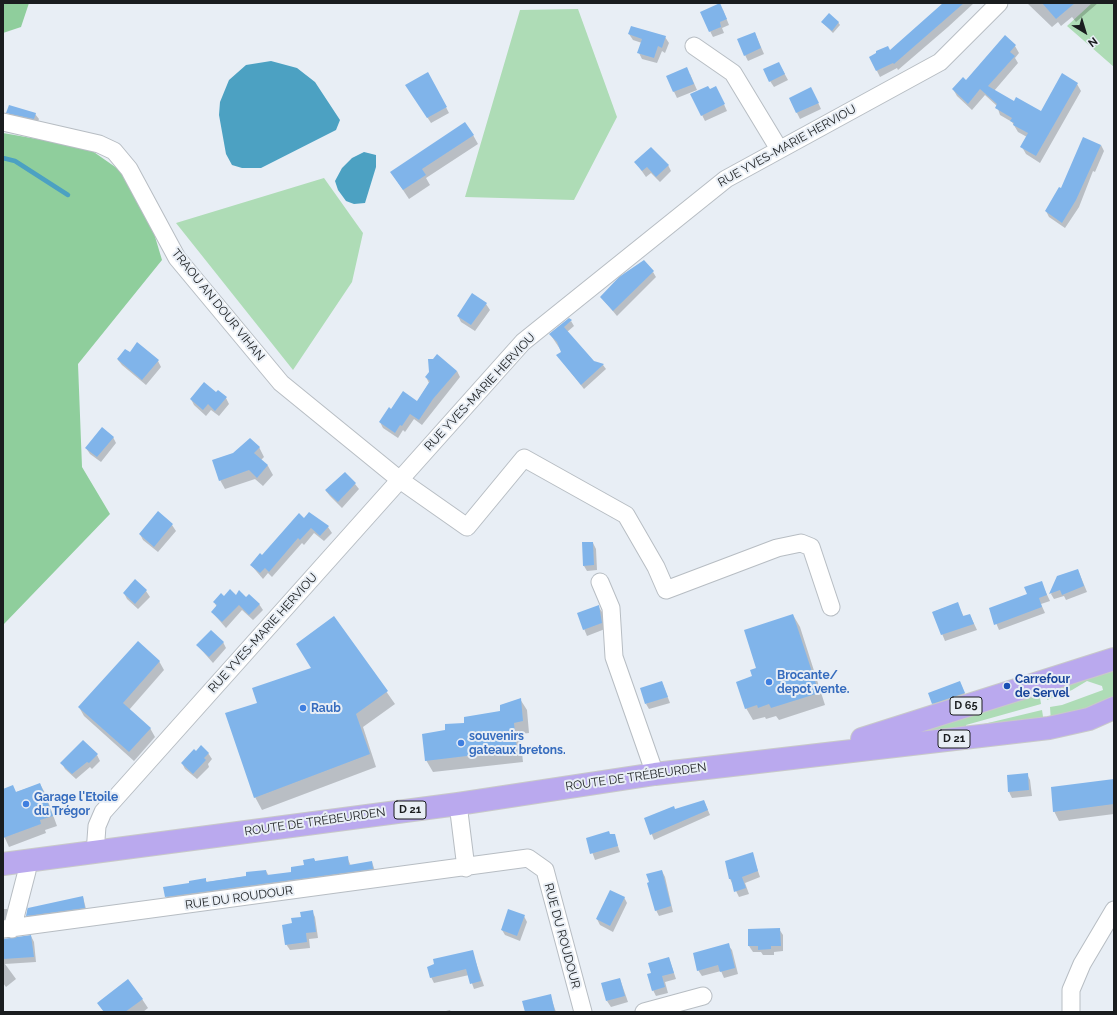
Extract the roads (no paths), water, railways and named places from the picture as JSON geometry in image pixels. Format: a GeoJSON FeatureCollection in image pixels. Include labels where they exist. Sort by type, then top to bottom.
{"type":"FeatureCollection","features":[{"type":"Feature","properties":{"kind":"main road","name":"ROUTE DE TRÉBEURDEN"},"geometry":{"type":"LineString","coordinates":[[817,754],[1114,658]]}},
{"type":"Feature","properties":{"kind":"main road","name":"ROUTE DE TRÉBEURDEN"},"geometry":{"type":"LineString","coordinates":[[3,864],[458,804],[656,774],[1049,728],[1089,719],[1114,708]]}},
{"type":"Feature","properties":{"kind":"street","name":"RUE YVES-MARIE HERVIOU"},"geometry":{"type":"LineString","coordinates":[[94,853],[97,826],[103,812],[523,342],[726,178],[940,62],[999,3]]}},
{"type":"Feature","properties":{"kind":"street"},"geometry":{"type":"LineString","coordinates":[[694,46],[733,73],[779,149]]}},
{"type":"Feature","properties":{"kind":"street","name":"TRAOU AN DOUR VIHAN"},"geometry":{"type":"LineString","coordinates":[[3,122],[99,144],[114,151],[129,169],[177,258],[281,383],[400,480],[467,527],[524,458],[626,515],[656,567],[666,590],[777,548],[801,544],[812,547],[831,607]]}},
{"type":"Feature","properties":{"kind":"street"},"geometry":{"type":"LineString","coordinates":[[600,582],[611,608],[614,657],[656,774]]}},
{"type":"Feature","properties":{"kind":"street"},"geometry":{"type":"LineString","coordinates":[[458,804],[466,868]]}},
{"type":"Feature","properties":{"kind":"street","name":"RUE DU ROUDOUR"},"geometry":{"type":"LineString","coordinates":[[26,860],[27,871],[7,929],[466,868],[528,858],[545,870],[582,1012]]}},
{"type":"Feature","properties":{"kind":"street"},"geometry":{"type":"LineString","coordinates":[[1071,1012],[1070,990],[1082,964],[1114,910]]}},
{"type":"Feature","properties":{"kind":"street"},"geometry":{"type":"LineString","coordinates":[[644,1012],[703,996]]}},
{"type":"Feature","properties":{"kind":"water"},"geometry":{"type":"Polygon","coordinates":[[[271,61],[297,68],[315,82],[340,120],[336,130],[261,168],[242,168],[232,165],[226,154],[219,115],[220,102],[229,80],[246,65],[271,61]]]}},
{"type":"Feature","properties":{"kind":"water"},"geometry":{"type":"Polygon","coordinates":[[[364,152],[376,155],[376,167],[365,203],[354,204],[346,201],[338,190],[335,181],[342,168],[352,158],[364,152]]]}},
{"type":"Feature","properties":{"kind":"waterway"},"geometry":{"type":"LineString","coordinates":[[3,158],[15,161],[68,195]]}},
{"type":"Feature","properties":{"kind":"place","name":"Brocante/ depot vente."},"geometry":{"type":"Point","coordinates":[769,682]}},
{"type":"Feature","properties":{"kind":"place","name":"Carrefour de Servel"},"geometry":{"type":"Point","coordinates":[1007,686]}},
{"type":"Feature","properties":{"kind":"place","name":"Raub"},"geometry":{"type":"Point","coordinates":[303,708]}},
{"type":"Feature","properties":{"kind":"place","name":"souvenirs gateaux bretons."},"geometry":{"type":"Point","coordinates":[461,743]}},
{"type":"Feature","properties":{"kind":"place","name":"Garage l'Etoile du Trégor"},"geometry":{"type":"Point","coordinates":[26,804]}}]}
